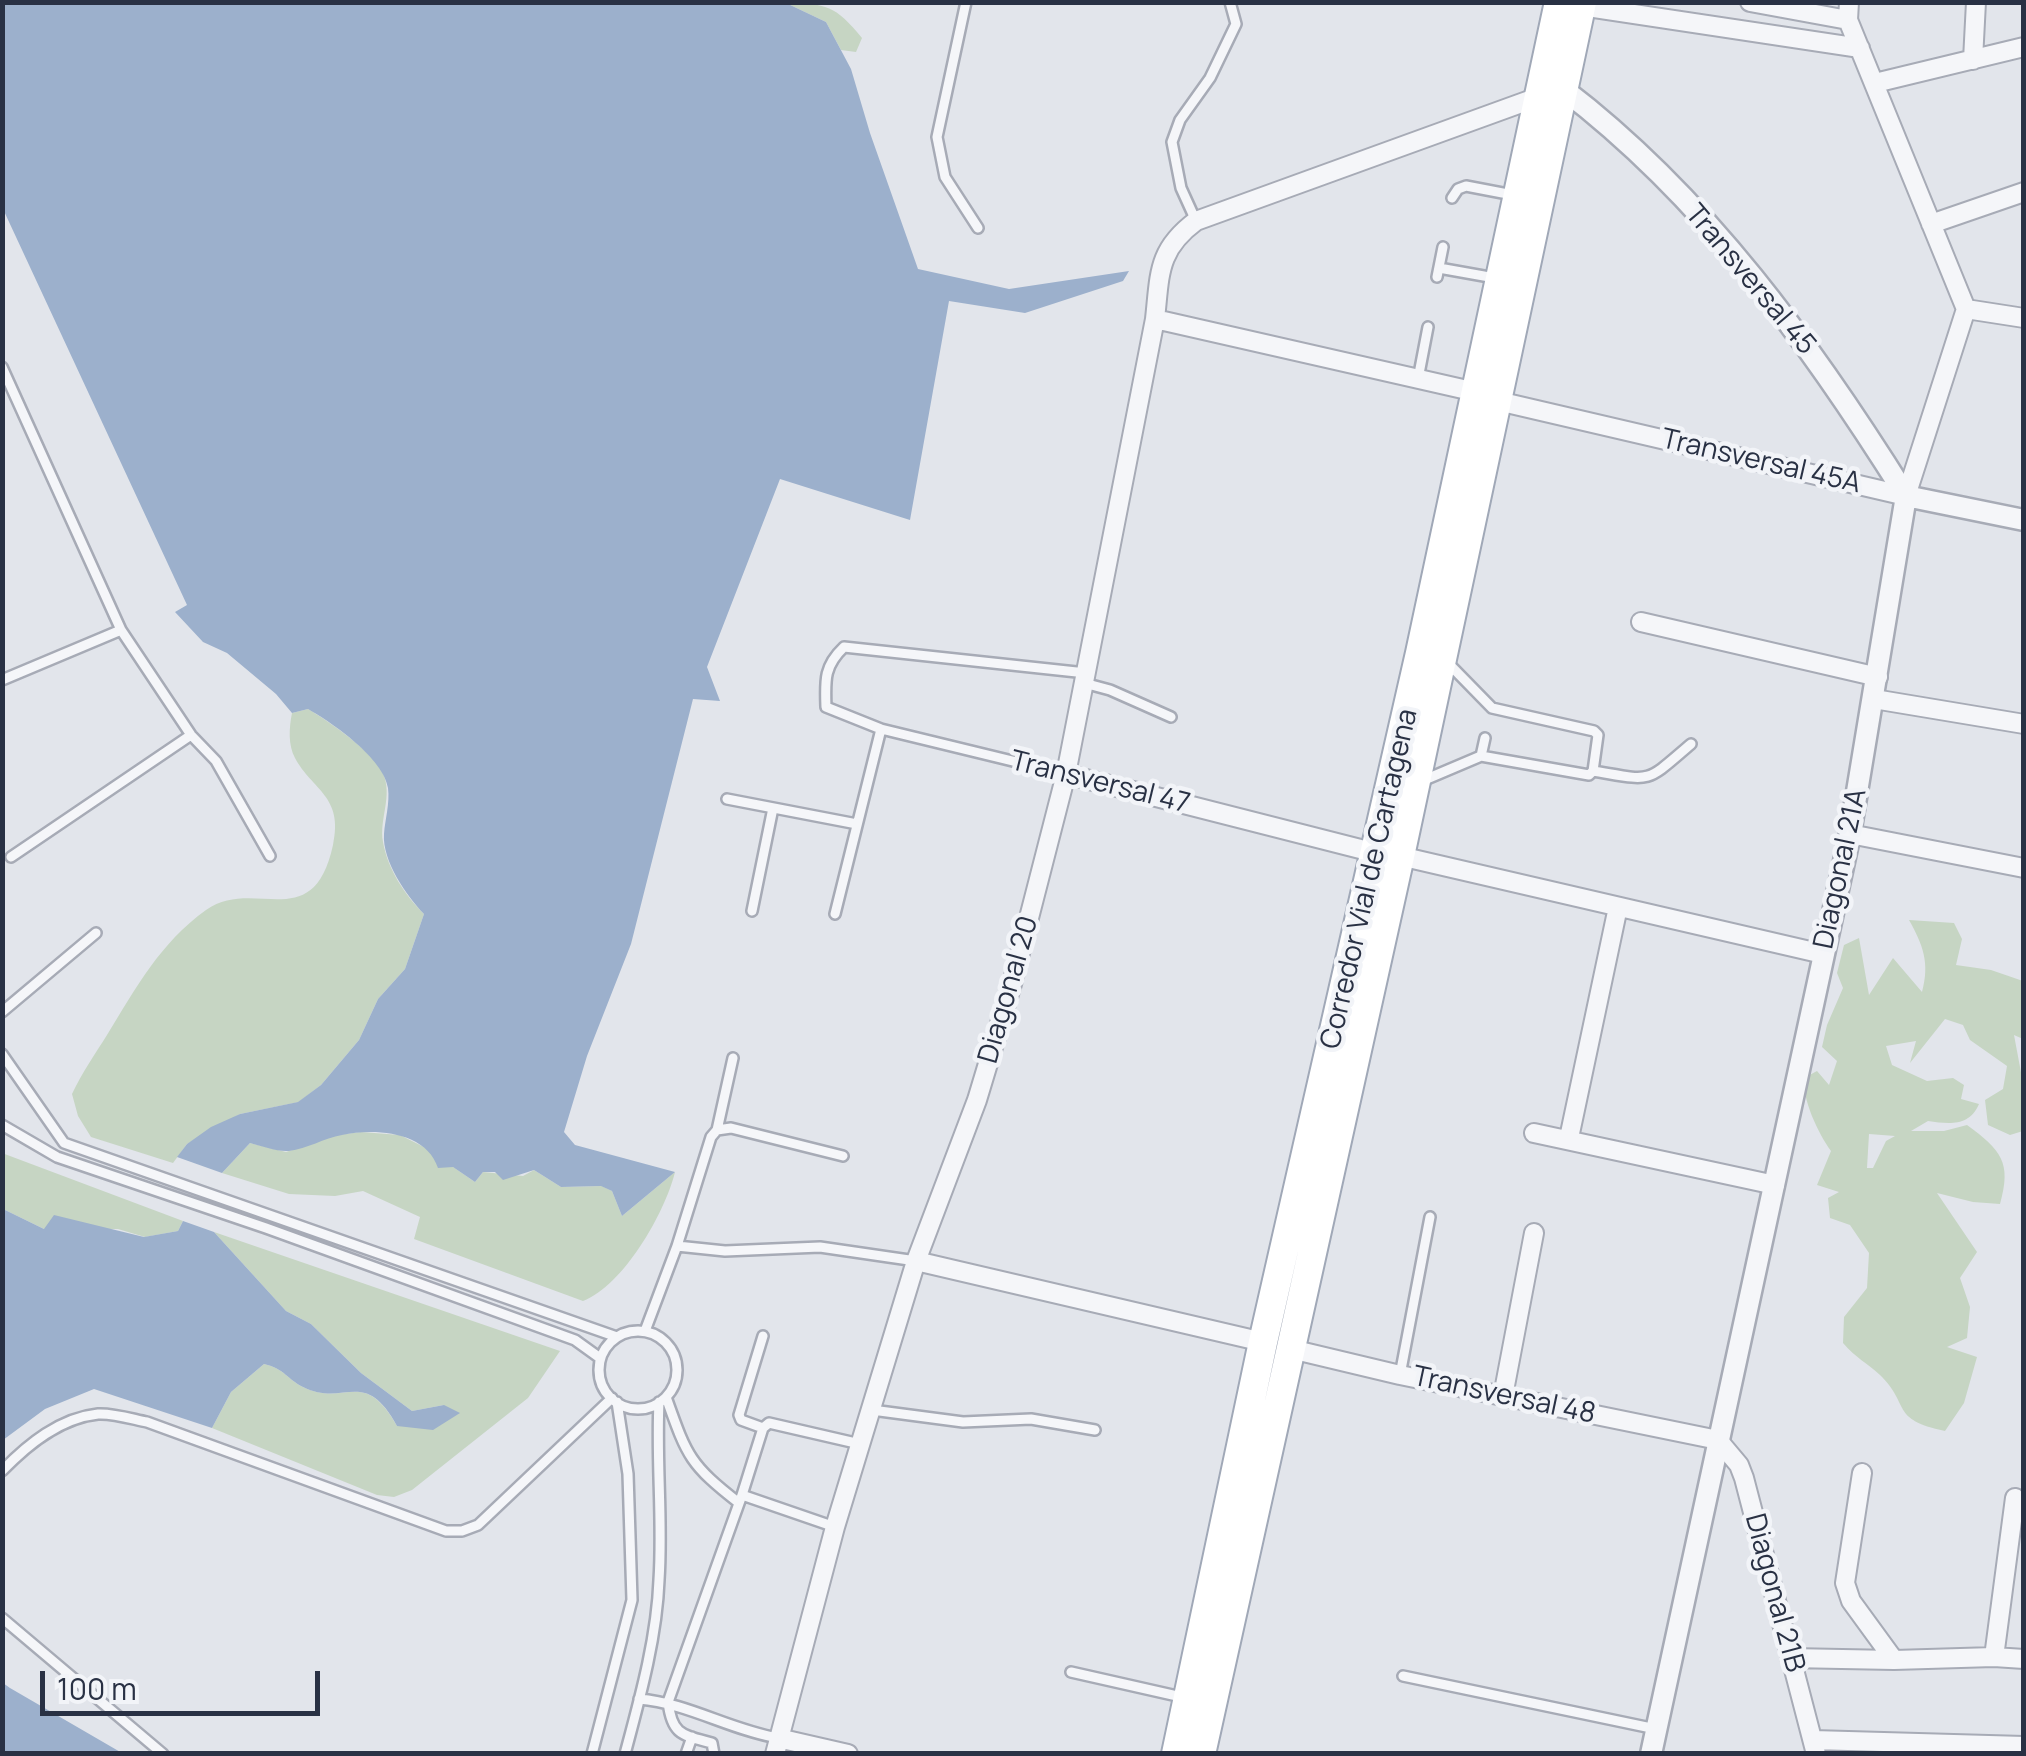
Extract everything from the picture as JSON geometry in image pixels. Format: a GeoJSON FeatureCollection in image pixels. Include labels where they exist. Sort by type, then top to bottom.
{"type":"FeatureCollection","features":[{"type":"Feature","properties":{"kind":"main road","name":"Corredor Vial de Cartagena"},"geometry":{"type":"LineString","coordinates":[[1201,1754],[1292,1348],[1424,654],[1487,396],[1551,93],[1574,4]]}},
{"type":"Feature","properties":{"kind":"main road","name":"Corredor Vial de Cartagena"},"geometry":{"type":"LineString","coordinates":[[1511,281],[1518,196],[1551,93]]}},
{"type":"Feature","properties":{"kind":"main road","name":"Corredor Vial de Cartagena"},"geometry":{"type":"LineString","coordinates":[[1176,1754],[1263,1342],[1388,855],[1415,784],[1424,654]]}},
{"type":"Feature","properties":{"kind":"street"},"geometry":{"type":"LineString","coordinates":[[1750,2],[1849,11],[1860,48],[1966,309],[2024,318]]}},
{"type":"Feature","properties":{"kind":"street"},"geometry":{"type":"LineString","coordinates":[[1972,60],[1976,2]]}},
{"type":"Feature","properties":{"kind":"street"},"geometry":{"type":"LineString","coordinates":[[1574,4],[1860,48]]}},
{"type":"Feature","properties":{"kind":"street"},"geometry":{"type":"LineString","coordinates":[[1874,83],[2024,48]]}},
{"type":"Feature","properties":{"kind":"street"},"geometry":{"type":"LineString","coordinates":[[1196,221],[1551,93]]}},
{"type":"Feature","properties":{"kind":"street","name":"Transversal 45"},"geometry":{"type":"LineString","coordinates":[[1551,93],[1671,186],[1758,282],[1836,385],[1906,496]]}},
{"type":"Feature","properties":{"kind":"street"},"geometry":{"type":"LineString","coordinates":[[1931,224],[2024,192]]}},
{"type":"Feature","properties":{"kind":"street","name":"Diagonal 20"},"geometry":{"type":"LineString","coordinates":[[777,1746],[835,1527],[916,1260],[977,1100],[1012,984],[1066,774],[1162,263],[1175,236],[1196,221]]}},
{"type":"Feature","properties":{"kind":"street","name":"Diagonal 21A"},"geometry":{"type":"LineString","coordinates":[[1651,1754],[1850,834],[1906,496],[1966,309]]}},
{"type":"Feature","properties":{"kind":"street","name":"Transversal 45A"},"geometry":{"type":"LineString","coordinates":[[1154,320],[1906,496],[2024,520]]}},
{"type":"Feature","properties":{"kind":"street"},"geometry":{"type":"LineString","coordinates":[[1641,622],[1878,676]]}},
{"type":"Feature","properties":{"kind":"street"},"geometry":{"type":"LineString","coordinates":[[1874,699],[2024,724]]}},
{"type":"Feature","properties":{"kind":"street","name":"Transversal 47"},"geometry":{"type":"LineString","coordinates":[[1066,774],[1388,855],[1823,954]]}},
{"type":"Feature","properties":{"kind":"street"},"geometry":{"type":"LineString","coordinates":[[1850,834],[2024,868]]}},
{"type":"Feature","properties":{"kind":"street"},"geometry":{"type":"LineString","coordinates":[[1570,1138],[1618,907]]}},
{"type":"Feature","properties":{"kind":"street"},"geometry":{"type":"LineString","coordinates":[[1534,1133],[1776,1184]]}},
{"type":"Feature","properties":{"kind":"street"},"geometry":{"type":"LineString","coordinates":[[1503,1396],[1534,1234]]}},
{"type":"Feature","properties":{"kind":"street"},"geometry":{"type":"LineString","coordinates":[[916,1260],[1263,1342]]}},
{"type":"Feature","properties":{"kind":"street","name":"Transversal 48"},"geometry":{"type":"LineString","coordinates":[[1292,1348],[1400,1375],[1718,1440]]}},
{"type":"Feature","properties":{"kind":"street","name":"Diagonal 21B"},"geometry":{"type":"LineString","coordinates":[[1718,1440],[1744,1478],[1815,1747]]}},
{"type":"Feature","properties":{"kind":"street"},"geometry":{"type":"LineString","coordinates":[[1862,1472],[1845,1583],[1851,1602],[1894,1660]]}},
{"type":"Feature","properties":{"kind":"street"},"geometry":{"type":"LineString","coordinates":[[1994,1657],[2015,1498]]}},
{"type":"Feature","properties":{"kind":"street"},"geometry":{"type":"LineString","coordinates":[[1790,1658],[2024,1660]]}},
{"type":"Feature","properties":{"kind":"street"},"geometry":{"type":"LineString","coordinates":[[777,1746],[848,1754]]}},
{"type":"Feature","properties":{"kind":"street"},"geometry":{"type":"LineString","coordinates":[[1815,1747],[2024,1746]]}},
{"type":"Feature","properties":{"kind":"lane"},"geometry":{"type":"LineString","coordinates":[[966,2],[937,136],[945,176],[978,228]]}},
{"type":"Feature","properties":{"kind":"lane"},"geometry":{"type":"LineString","coordinates":[[1196,221],[1181,188],[1172,142],[1180,120],[1210,78],[1236,24],[1230,2]]}},
{"type":"Feature","properties":{"kind":"lane"},"geometry":{"type":"LineString","coordinates":[[1452,198],[1466,186],[1518,196]]}},
{"type":"Feature","properties":{"kind":"lane"},"geometry":{"type":"LineString","coordinates":[[1443,248],[1438,273],[1511,281]]}},
{"type":"Feature","properties":{"kind":"lane"},"geometry":{"type":"LineString","coordinates":[[1418,379],[1428,327]]}},
{"type":"Feature","properties":{"kind":"lane"},"geometry":{"type":"LineString","coordinates":[[2,367],[121,630],[191,735],[216,760],[270,856]]}},
{"type":"Feature","properties":{"kind":"lane"},"geometry":{"type":"LineString","coordinates":[[2,680],[121,630]]}},
{"type":"Feature","properties":{"kind":"lane","name":"Transversal 47"},"geometry":{"type":"LineString","coordinates":[[1066,774],[881,729],[826,707],[825,685],[830,661],[844,647],[1085,678]]}},
{"type":"Feature","properties":{"kind":"lane"},"geometry":{"type":"LineString","coordinates":[[1415,784],[1480,756],[1589,775],[1593,771],[1598,735],[1594,730],[1490,711],[1424,654]]}},
{"type":"Feature","properties":{"kind":"lane"},"geometry":{"type":"LineString","coordinates":[[1085,678],[1171,718]]}},
{"type":"Feature","properties":{"kind":"lane"},"geometry":{"type":"LineString","coordinates":[[835,914],[881,729]]}},
{"type":"Feature","properties":{"kind":"lane"},"geometry":{"type":"LineString","coordinates":[[11,858],[191,735]]}},
{"type":"Feature","properties":{"kind":"lane"},"geometry":{"type":"LineString","coordinates":[[1480,756],[1485,738]]}},
{"type":"Feature","properties":{"kind":"lane"},"geometry":{"type":"LineString","coordinates":[[1593,771],[1652,777],[1691,744]]}},
{"type":"Feature","properties":{"kind":"lane"},"geometry":{"type":"LineString","coordinates":[[1540,768],[1544,753]]}},
{"type":"Feature","properties":{"kind":"lane"},"geometry":{"type":"LineString","coordinates":[[727,799],[857,824]]}},
{"type":"Feature","properties":{"kind":"lane"},"geometry":{"type":"LineString","coordinates":[[752,910],[773,808]]}},
{"type":"Feature","properties":{"kind":"lane"},"geometry":{"type":"LineString","coordinates":[[2,1012],[96,933]]}},
{"type":"Feature","properties":{"kind":"lane"},"geometry":{"type":"LineString","coordinates":[[2,1054],[64,1143],[617,1337]]}},
{"type":"Feature","properties":{"kind":"lane"},"geometry":{"type":"LineString","coordinates":[[644,1331],[717,1130],[733,1058]]}},
{"type":"Feature","properties":{"kind":"lane"},"geometry":{"type":"LineString","coordinates":[[2,1126],[58,1157],[575,1340],[600,1358]]}},
{"type":"Feature","properties":{"kind":"lane"},"geometry":{"type":"LineString","coordinates":[[717,1130],[731,1128],[843,1156]]}},
{"type":"Feature","properties":{"kind":"lane"},"geometry":{"type":"LineString","coordinates":[[1400,1375],[1430,1217]]}},
{"type":"Feature","properties":{"kind":"lane"},"geometry":{"type":"LineString","coordinates":[[677,1246],[725,1251],[820,1248],[916,1260]]}},
{"type":"Feature","properties":{"kind":"lane"},"geometry":{"type":"LineString","coordinates":[[592,1754],[632,1600],[628,1474],[614,1400],[599,1377],[600,1358],[617,1337],[644,1331],[667,1343],[675,1358],[677,1374],[662,1400],[656,1464],[660,1581],[639,1700],[625,1754]]}},
{"type":"Feature","properties":{"kind":"lane"},"geometry":{"type":"LineString","coordinates":[[763,1428],[739,1415],[764,1336]]}},
{"type":"Feature","properties":{"kind":"lane"},"geometry":{"type":"LineString","coordinates":[[614,1400],[642,1408],[662,1400]]}},
{"type":"Feature","properties":{"kind":"lane"},"geometry":{"type":"LineString","coordinates":[[2,1471],[23,1450],[66,1422],[101,1414],[147,1422],[446,1531],[462,1531],[478,1525],[614,1400]]}},
{"type":"Feature","properties":{"kind":"lane"},"geometry":{"type":"LineString","coordinates":[[662,1400],[686,1454],[704,1476],[741,1499],[835,1527]]}},
{"type":"Feature","properties":{"kind":"lane"},"geometry":{"type":"LineString","coordinates":[[872,1410],[962,1422],[1032,1419],[1094,1430]]}},
{"type":"Feature","properties":{"kind":"lane"},"geometry":{"type":"LineString","coordinates":[[714,1754],[712,1742],[677,1731],[670,1724],[668,1702],[763,1428],[769,1423],[860,1444]]}},
{"type":"Feature","properties":{"kind":"lane"},"geometry":{"type":"LineString","coordinates":[[2,1618],[163,1754]]}},
{"type":"Feature","properties":{"kind":"lane"},"geometry":{"type":"LineString","coordinates":[[1071,1672],[1189,1698]]}},
{"type":"Feature","properties":{"kind":"lane"},"geometry":{"type":"LineString","coordinates":[[1403,1676],[1656,1729]]}},
{"type":"Feature","properties":{"kind":"lane"},"geometry":{"type":"LineString","coordinates":[[639,1700],[668,1702],[777,1746]]}},
{"type":"Feature","properties":{"kind":"lane"},"geometry":{"type":"LineString","coordinates":[[686,1754],[692,1737]]}},
{"type":"Feature","properties":{"kind":"green space"},"geometry":{"type":"Polygon","coordinates":[[[786,3],[811,4],[837,13],[862,38],[856,52],[841,50],[826,22],[786,3]]]}},
{"type":"Feature","properties":{"kind":"green space"},"geometry":{"type":"Polygon","coordinates":[[[308,709],[361,747],[383,773],[387,791],[382,833],[385,852],[398,881],[424,914],[405,969],[378,999],[359,1040],[321,1085],[299,1102],[240,1114],[187,1144],[173,1163],[91,1137],[78,1116],[72,1094],[128,1000],[175,937],[206,910],[224,901],[297,897],[311,889],[324,873],[333,845],[334,815],[324,795],[295,758],[290,742],[292,713],[308,709]]]}},
{"type":"Feature","properties":{"kind":"green space"},"geometry":{"type":"Polygon","coordinates":[[[1909,920],[1954,923],[1962,939],[1956,965],[1991,970],[2023,981],[2023,1039],[2014,1035],[2023,1083],[2023,1131],[2010,1135],[1988,1125],[1985,1100],[2003,1089],[2007,1066],[1970,1040],[1963,1025],[1945,1019],[1910,1063],[1916,1041],[1886,1046],[1892,1065],[1927,1081],[1953,1078],[1964,1085],[1961,1099],[1979,1104],[1964,1120],[1928,1121],[1911,1131],[1944,1131],[1967,1125],[1996,1150],[2004,1167],[2000,1204],[1937,1193],[1977,1252],[1960,1278],[1970,1307],[1967,1338],[1947,1347],[1977,1357],[1964,1403],[1945,1431],[1908,1416],[1880,1375],[1843,1343],[1844,1317],[1867,1288],[1869,1253],[1850,1225],[1830,1218],[1828,1198],[1839,1192],[1817,1185],[1831,1151],[1812,1116],[1804,1086],[1804,1078],[1817,1071],[1829,1085],[1837,1061],[1822,1047],[1843,988],[1837,973],[1844,945],[1859,938],[1869,995],[1893,958],[1922,992],[1925,963],[1909,920]],[[1869,1134],[1867,1168],[1873,1168],[1886,1141],[1895,1136],[1869,1134]]]}},
{"type":"Feature","properties":{"kind":"green space"},"geometry":{"type":"Polygon","coordinates":[[[337,1135],[400,1135],[475,1182],[483,1172],[523,1176],[534,1170],[561,1187],[602,1186],[612,1191],[622,1216],[675,1172],[662,1207],[640,1246],[613,1280],[583,1301],[414,1239],[420,1217],[363,1191],[335,1196],[289,1194],[222,1173],[250,1143],[286,1152],[337,1135]]]}},
{"type":"Feature","properties":{"kind":"green space"},"geometry":{"type":"Polygon","coordinates":[[[2,1153],[183,1221],[178,1231],[145,1237],[118,1229],[44,1229],[3,1209],[2,1153]]]}},
{"type":"Feature","properties":{"kind":"green space"},"geometry":{"type":"Polygon","coordinates":[[[214,1232],[560,1351],[528,1398],[412,1490],[394,1497],[377,1495],[212,1428],[231,1392],[264,1364],[318,1392],[364,1393],[385,1408],[397,1426],[444,1405],[412,1411],[361,1373],[311,1324],[286,1311],[214,1232]]]}},
{"type":"Feature","properties":{"kind":"water"},"geometry":{"type":"Polygon","coordinates":[[[2,3],[786,3],[826,22],[851,69],[918,269],[1009,289],[1129,271],[1123,281],[1025,313],[949,301],[910,520],[780,479],[707,667],[720,701],[693,699],[631,944],[587,1056],[564,1132],[575,1145],[675,1172],[622,1216],[612,1191],[601,1186],[561,1187],[534,1170],[503,1180],[495,1172],[483,1172],[475,1182],[453,1167],[438,1168],[432,1156],[411,1139],[383,1133],[342,1135],[289,1151],[250,1143],[222,1173],[177,1157],[187,1144],[211,1127],[240,1114],[298,1102],[321,1085],[359,1040],[378,999],[405,969],[424,914],[403,888],[387,855],[384,834],[388,788],[368,754],[308,709],[292,713],[276,694],[227,653],[203,642],[175,612],[187,605],[3,209],[2,3]]]}},
{"type":"Feature","properties":{"kind":"water"},"geometry":{"type":"Polygon","coordinates":[[[3,1209],[44,1229],[54,1215],[144,1237],[178,1231],[183,1221],[214,1232],[286,1311],[311,1324],[361,1373],[412,1411],[444,1405],[460,1413],[433,1430],[397,1426],[385,1408],[364,1393],[318,1392],[264,1364],[231,1392],[212,1428],[94,1389],[45,1409],[3,1440],[3,1209]]]}},
{"type":"Feature","properties":{"kind":"water"},"geometry":{"type":"Polygon","coordinates":[[[3,1683],[10,1688],[122,1753],[3,1753],[3,1683]]]}}]}
